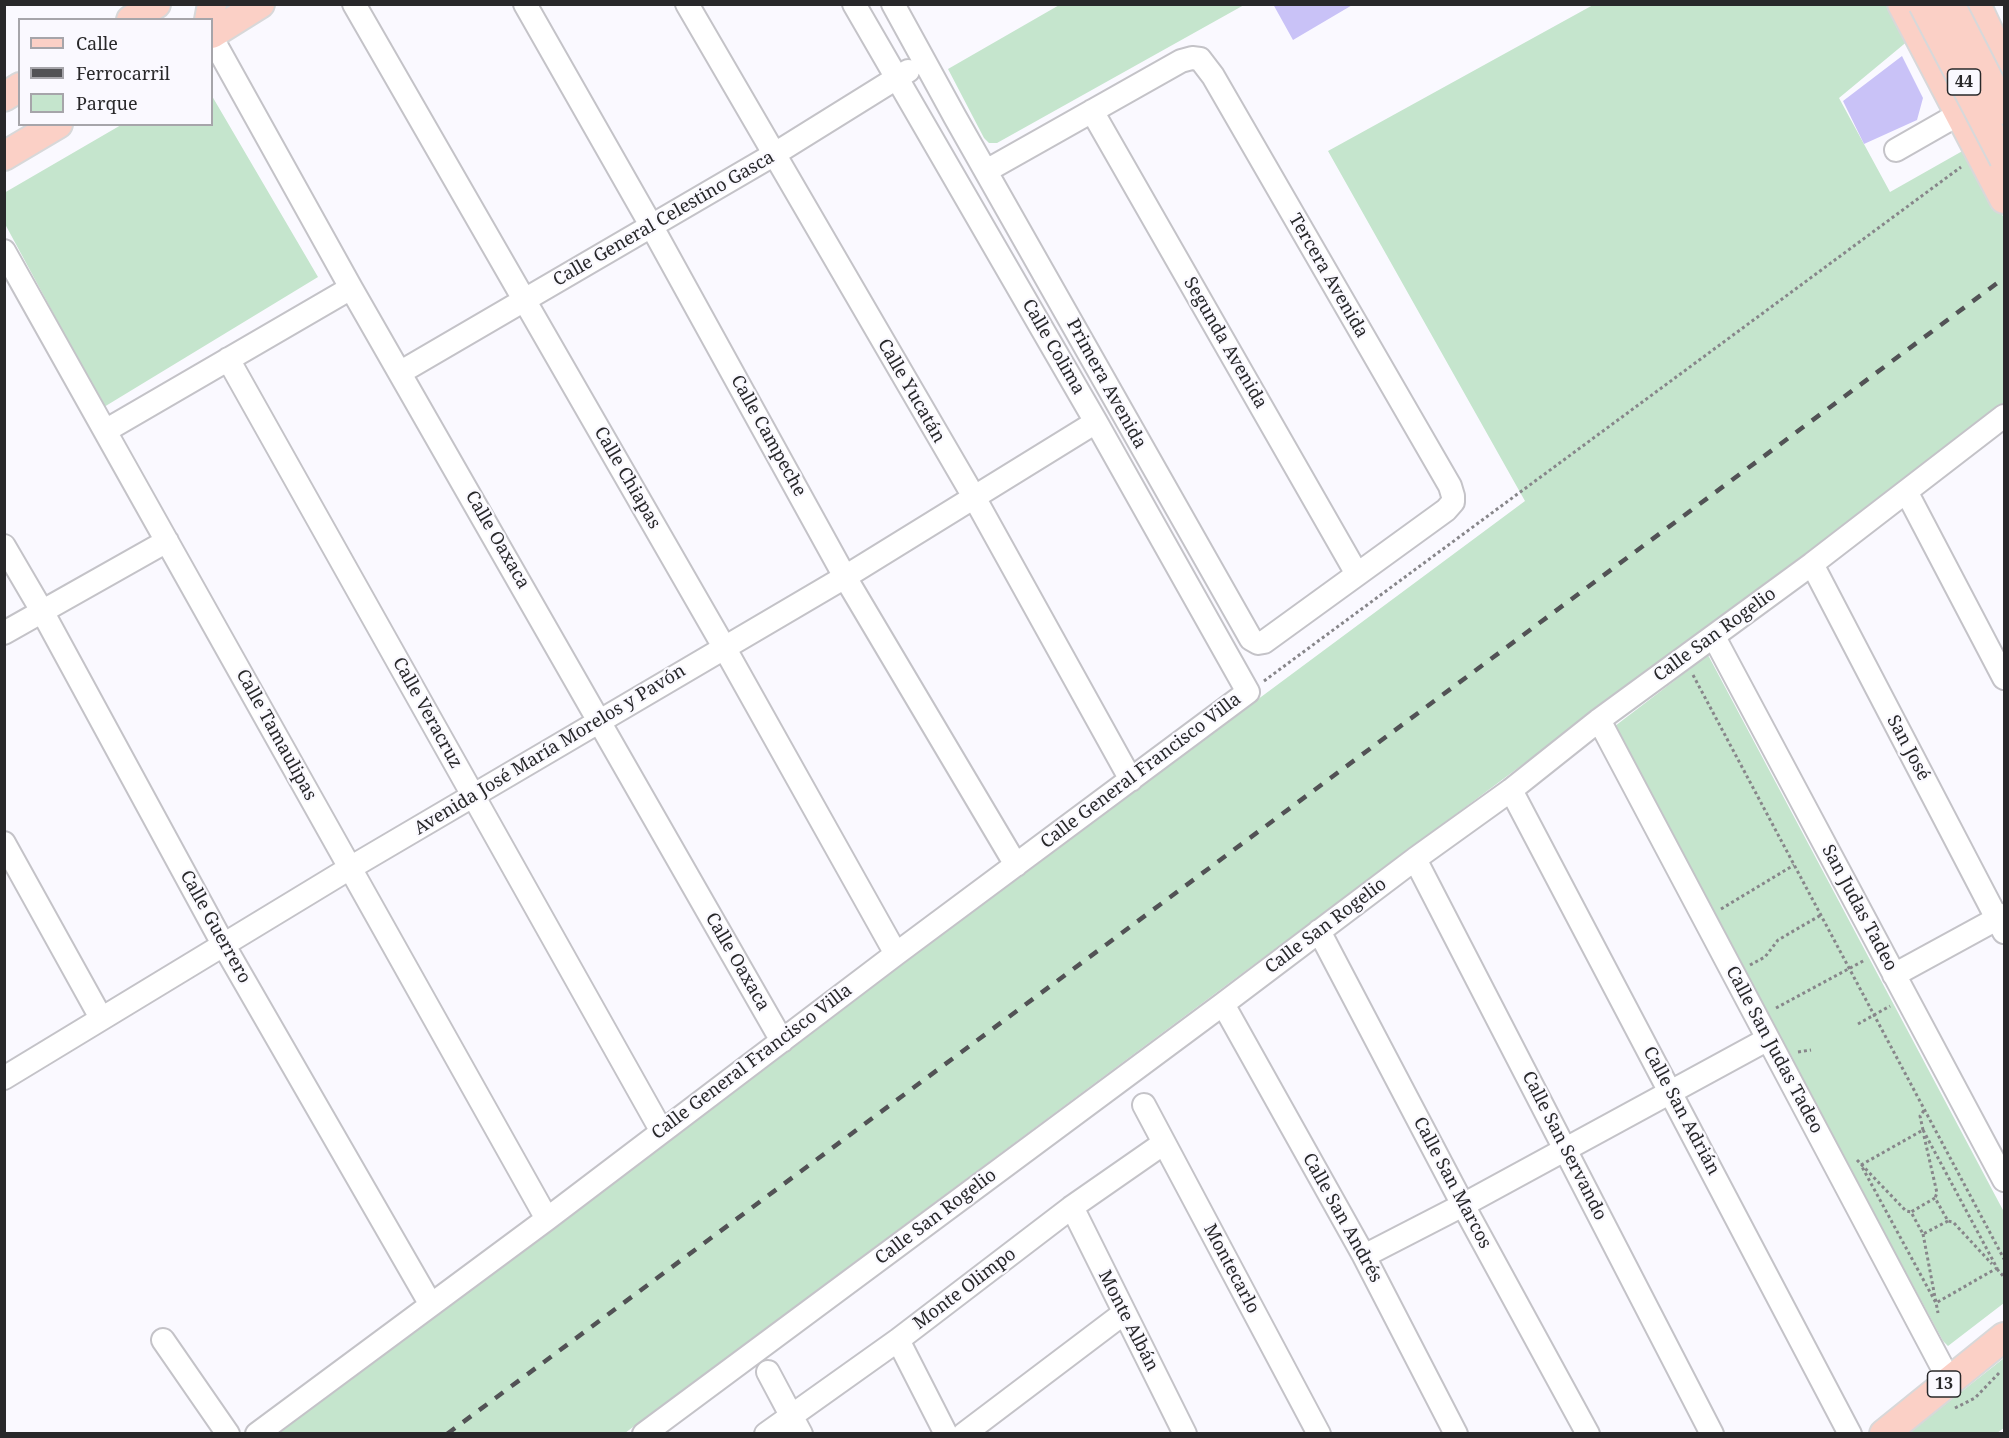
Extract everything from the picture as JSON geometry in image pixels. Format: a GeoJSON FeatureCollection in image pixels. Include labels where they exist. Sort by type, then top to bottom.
{"type":"FeatureCollection","features":[{"type":"Feature","properties":{"kind":"main road"},"geometry":{"type":"LineString","coordinates":[[134,18],[156,4]]}},
{"type":"Feature","properties":{"kind":"main road"},"geometry":{"type":"LineString","coordinates":[[213,35],[260,4]]}},
{"type":"Feature","properties":{"kind":"main road"},"geometry":{"type":"LineString","coordinates":[[1902,4],[1960,114],[1992,156],[2004,199]]}},
{"type":"Feature","properties":{"kind":"main road","name":"44"},"geometry":{"type":"LineString","coordinates":[[1923,4],[1992,156]]}},
{"type":"Feature","properties":{"kind":"main road","name":"44"},"geometry":{"type":"LineString","coordinates":[[1950,4],[2004,110]]}},
{"type":"Feature","properties":{"kind":"main road"},"geometry":{"type":"LineString","coordinates":[[1976,4],[2003,61]]}},
{"type":"Feature","properties":{"kind":"main road"},"geometry":{"type":"LineString","coordinates":[[4,97],[18,88]]}},
{"type":"Feature","properties":{"kind":"main road"},"geometry":{"type":"LineString","coordinates":[[4,156],[55,126]]}},
{"type":"Feature","properties":{"kind":"main road","name":"13"},"geometry":{"type":"LineString","coordinates":[[1884,1434],[2004,1337]]}},
{"type":"Feature","properties":{"kind":"street","name":"Calle Chiapas"},"geometry":{"type":"LineString","coordinates":[[354,4],[724,647],[896,954]]}},
{"type":"Feature","properties":{"kind":"street","name":"Calle Campeche"},"geometry":{"type":"LineString","coordinates":[[525,4],[652,227],[845,577],[1016,865]]}},
{"type":"Feature","properties":{"kind":"street","name":"Calle Yucatán"},"geometry":{"type":"LineString","coordinates":[[687,4],[974,498],[1131,780]]}},
{"type":"Feature","properties":{"kind":"street","name":"Calle Colima"},"geometry":{"type":"LineString","coordinates":[[854,4],[1096,422],[1248,692]]}},
{"type":"Feature","properties":{"kind":"street","name":"Primera Avenida"},"geometry":{"type":"LineString","coordinates":[[901,7],[925,61],[955,117],[1245,631],[1255,642],[1264,642],[1357,574]]}},
{"type":"Feature","properties":{"kind":"street","name":"Calle Oaxaca"},"geometry":{"type":"LineString","coordinates":[[213,38],[351,288],[601,721],[782,1041]]}},
{"type":"Feature","properties":{"kind":"street","name":"Tercera Avenida"},"geometry":{"type":"LineString","coordinates":[[1092,111],[1181,61],[1192,58],[1200,60],[1213,76],[1450,486],[1454,496],[1453,502],[1446,510],[1357,574]]}},
{"type":"Feature","properties":{"kind":"street","name":"Calle General Celestino Gasca"},"geometry":{"type":"LineString","coordinates":[[401,372],[652,227],[925,61]]}},
{"type":"Feature","properties":{"kind":"street"},"geometry":{"type":"LineString","coordinates":[[1896,150],[1980,101],[1994,86],[2003,61]]}},
{"type":"Feature","properties":{"kind":"street"},"geometry":{"type":"LineString","coordinates":[[987,171],[1092,111]]}},
{"type":"Feature","properties":{"kind":"street","name":"Segunda Avenida"},"geometry":{"type":"LineString","coordinates":[[1092,111],[1357,574]]}},
{"type":"Feature","properties":{"kind":"street","name":"Calle Tamaulipas"},"geometry":{"type":"LineString","coordinates":[[4,251],[547,1219]]}},
{"type":"Feature","properties":{"kind":"street"},"geometry":{"type":"LineString","coordinates":[[105,431],[351,288]]}},
{"type":"Feature","properties":{"kind":"street","name":"Calle Veracruz"},"geometry":{"type":"LineString","coordinates":[[228,359],[662,1130]]}},
{"type":"Feature","properties":{"kind":"street","name":"Avenida José María Morelos y Pavón"},"geometry":{"type":"LineString","coordinates":[[4,1078],[350,868],[845,577],[1096,422]]}},
{"type":"Feature","properties":{"kind":"street","name":"Calle San Rogelio"},"geometry":{"type":"LineString","coordinates":[[644,1434],[1223,1004],[1414,859],[1511,790],[1599,720],[2002,425]]}},
{"type":"Feature","properties":{"kind":"street"},"geometry":{"type":"LineString","coordinates":[[1907,493],[2004,678]]}},
{"type":"Feature","properties":{"kind":"street"},"geometry":{"type":"LineString","coordinates":[[4,633],[168,541]]}},
{"type":"Feature","properties":{"kind":"street","name":"Calle Guerrero"},"geometry":{"type":"LineString","coordinates":[[4,546],[42,611],[223,944],[431,1305]]}},
{"type":"Feature","properties":{"kind":"street","name":"San José"},"geometry":{"type":"LineString","coordinates":[[1812,564],[2002,922]]}},
{"type":"Feature","properties":{"kind":"street","name":"San Judas Tadeo"},"geometry":{"type":"LineString","coordinates":[[1713,637],[2004,1180]]}},
{"type":"Feature","properties":{"kind":"street","name":"Calle General Francisco Villa"},"geometry":{"type":"LineString","coordinates":[[257,1434],[1248,692]]}},
{"type":"Feature","properties":{"kind":"street","name":"Calle San Judas Tadeo"},"geometry":{"type":"LineString","coordinates":[[1599,720],[1949,1380]]}},
{"type":"Feature","properties":{"kind":"street","name":"Calle San Adrián"},"geometry":{"type":"LineString","coordinates":[[1511,790],[1850,1434]]}},
{"type":"Feature","properties":{"kind":"street"},"geometry":{"type":"LineString","coordinates":[[4,843],[101,1018]]}},
{"type":"Feature","properties":{"kind":"street","name":"Calle San Servando"},"geometry":{"type":"LineString","coordinates":[[1414,859],[1712,1434]]}},
{"type":"Feature","properties":{"kind":"street"},"geometry":{"type":"LineString","coordinates":[[1894,975],[2002,922]]}},
{"type":"Feature","properties":{"kind":"street","name":"Calle San Marcos"},"geometry":{"type":"LineString","coordinates":[[1319,931],[1463,1205],[1588,1434]]}},
{"type":"Feature","properties":{"kind":"street","name":"Calle San Andrés"},"geometry":{"type":"LineString","coordinates":[[1223,1004],[1364,1256],[1456,1434]]}},
{"type":"Feature","properties":{"kind":"street"},"geometry":{"type":"LineString","coordinates":[[1364,1256],[1463,1205],[1768,1039]]}},
{"type":"Feature","properties":{"kind":"street","name":"Montecarlo"},"geometry":{"type":"LineString","coordinates":[[1144,1105],[1319,1434]]}},
{"type":"Feature","properties":{"kind":"street","name":"Monte Olimpo"},"geometry":{"type":"LineString","coordinates":[[766,1434],[796,1424],[898,1340],[1072,1207],[1164,1143]]}},
{"type":"Feature","properties":{"kind":"street","name":"Monte Albán"},"geometry":{"type":"LineString","coordinates":[[1072,1207],[1124,1313],[1175,1429]]}},
{"type":"Feature","properties":{"kind":"street"},"geometry":{"type":"LineString","coordinates":[[964,1434],[1124,1313]]}},
{"type":"Feature","properties":{"kind":"street"},"geometry":{"type":"LineString","coordinates":[[163,1340],[228,1434]]}},
{"type":"Feature","properties":{"kind":"street"},"geometry":{"type":"LineString","coordinates":[[898,1340],[946,1434]]}},
{"type":"Feature","properties":{"kind":"street"},"geometry":{"type":"LineString","coordinates":[[768,1372],[796,1424]]}},
{"type":"Feature","properties":{"kind":"path"},"geometry":{"type":"LineString","coordinates":[[1248,692],[1992,156]]}},
{"type":"Feature","properties":{"kind":"path"},"geometry":{"type":"LineString","coordinates":[[1690,669],[2004,1259]]}},
{"type":"Feature","properties":{"kind":"path"},"geometry":{"type":"LineString","coordinates":[[1714,913],[1794,865]]}},
{"type":"Feature","properties":{"kind":"path"},"geometry":{"type":"LineString","coordinates":[[1743,968],[1762,959],[1778,940],[1821,915]]}},
{"type":"Feature","properties":{"kind":"path"},"geometry":{"type":"LineString","coordinates":[[1766,1013],[1869,957]]}},
{"type":"Feature","properties":{"kind":"path"},"geometry":{"type":"LineString","coordinates":[[1858,1024],[1894,1004]]}},
{"type":"Feature","properties":{"kind":"path"},"geometry":{"type":"LineString","coordinates":[[1911,1212],[1935,1198],[1937,1193],[1920,1116],[1925,1110]]}},
{"type":"Feature","properties":{"kind":"path"},"geometry":{"type":"LineString","coordinates":[[1861,1165],[1923,1130]]}},
{"type":"Feature","properties":{"kind":"path"},"geometry":{"type":"LineString","coordinates":[[1923,1130],[1996,1268]]}},
{"type":"Feature","properties":{"kind":"path"},"geometry":{"type":"LineString","coordinates":[[1861,1165],[1906,1211],[1911,1212],[1923,1234],[1940,1322]]}},
{"type":"Feature","properties":{"kind":"path"},"geometry":{"type":"LineString","coordinates":[[1861,1165],[1936,1303]]}},
{"type":"Feature","properties":{"kind":"path"},"geometry":{"type":"LineString","coordinates":[[1935,1198],[1948,1221]]}},
{"type":"Feature","properties":{"kind":"path"},"geometry":{"type":"LineString","coordinates":[[1923,1234],[1948,1221],[1953,1222],[2004,1277]]}},
{"type":"Feature","properties":{"kind":"path"},"geometry":{"type":"LineString","coordinates":[[1936,1303],[1996,1268]]}},
{"type":"Feature","properties":{"kind":"green space"},"geometry":{"type":"Polygon","coordinates":[[[1061,4],[1244,5],[997,143],[989,143],[984,138],[948,69],[1061,4]]]}},
{"type":"Feature","properties":{"kind":"green space"},"geometry":{"type":"Polygon","coordinates":[[[1593,5],[1891,5],[1909,40],[1839,98],[1890,192],[1966,149],[2004,218],[2004,406],[625,1433],[276,1434],[935,939],[1525,501],[1328,151],[1593,5]]]}},
{"type":"Feature","properties":{"kind":"green space"},"geometry":{"type":"Polygon","coordinates":[[[213,98],[318,277],[104,407],[5,224],[4,193],[119,126],[213,126],[213,98]]]}},
{"type":"Feature","properties":{"kind":"green space"},"geometry":{"type":"Polygon","coordinates":[[[1708,655],[2004,1212],[2004,1303],[1948,1346],[1943,1341],[1766,1013],[1615,726],[1708,655]]]}},
{"type":"Feature","properties":{"kind":"green space"},"geometry":{"type":"Polygon","coordinates":[[[2004,1358],[2004,1428],[1997,1433],[1909,1433],[2004,1358]]]}},
{"type":"Feature","properties":{"kind":"building"},"geometry":{"type":"Polygon","coordinates":[[[1273,4],[1354,4],[1293,40],[1273,4]]]}},
{"type":"Feature","properties":{"kind":"building"},"geometry":{"type":"Polygon","coordinates":[[[1902,56],[1923,98],[1917,120],[1864,144],[1843,101],[1902,56]]]}},
{"type":"Feature","properties":{"kind":"railway"},"geometry":{"type":"LineString","coordinates":[[447,1434],[2004,278]]}}]}
